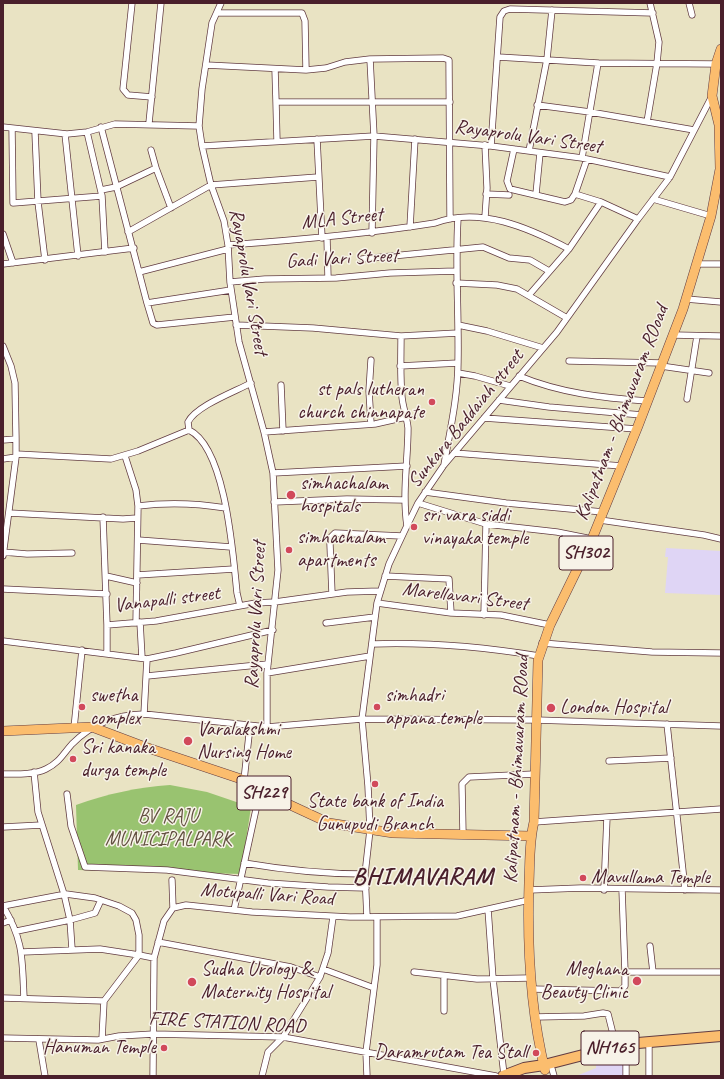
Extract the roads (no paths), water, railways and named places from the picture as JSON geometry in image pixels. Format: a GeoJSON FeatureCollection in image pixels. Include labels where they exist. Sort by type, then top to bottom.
{"type":"FeatureCollection","features":[{"type":"Feature","properties":{"kind":"highway","name":"NH165"},"geometry":{"type":"LineString","coordinates":[[503,1076],[524,1068],[549,1070],[649,1041],[721,1036]]}},
{"type":"Feature","properties":{"kind":"highway","name":"NH165"},"geometry":{"type":"LineString","coordinates":[[621,1048],[721,1041]]}},
{"type":"Feature","properties":{"kind":"main road","name":"Kalipatnam - Bhimavaram ROoad"},"geometry":{"type":"LineString","coordinates":[[549,1070],[535,1016],[530,978],[529,890],[531,836],[534,822],[539,656],[542,643],[550,625],[602,516],[673,335],[697,264],[711,216],[720,169],[719,117],[712,96],[721,48]]}},
{"type":"Feature","properties":{"kind":"main road","name":"SH229"},"geometry":{"type":"LineString","coordinates":[[3,731],[92,727],[145,747],[244,780],[260,791],[329,823],[393,833],[531,836]]}},
{"type":"Feature","properties":{"kind":"street"},"geometry":{"type":"LineString","coordinates":[[132,3],[123,89],[128,95],[152,97]]}},
{"type":"Feature","properties":{"kind":"street"},"geometry":{"type":"LineString","coordinates":[[149,123],[161,3]]}},
{"type":"Feature","properties":{"kind":"street"},"geometry":{"type":"LineString","coordinates":[[202,146],[199,126],[206,65],[212,23],[221,3]]}},
{"type":"Feature","properties":{"kind":"street"},"geometry":{"type":"LineString","coordinates":[[647,122],[658,63],[659,36],[650,3]]}},
{"type":"Feature","properties":{"kind":"street"},"geometry":{"type":"LineString","coordinates":[[689,3],[692,15]]}},
{"type":"Feature","properties":{"kind":"street"},"geometry":{"type":"LineString","coordinates":[[492,146],[500,17],[504,11],[510,9],[653,14]]}},
{"type":"Feature","properties":{"kind":"street"},"geometry":{"type":"LineString","coordinates":[[529,151],[547,59],[552,10]]}},
{"type":"Feature","properties":{"kind":"street"},"geometry":{"type":"LineString","coordinates":[[216,13],[302,13],[304,16],[306,70]]}},
{"type":"Feature","properties":{"kind":"street"},"geometry":{"type":"LineString","coordinates":[[498,57],[598,63],[658,63],[718,66]]}},
{"type":"Feature","properties":{"kind":"street"},"geometry":{"type":"LineString","coordinates":[[206,65],[306,70],[326,68],[345,62],[370,59],[449,60],[451,142],[450,219]]}},
{"type":"Feature","properties":{"kind":"street"},"geometry":{"type":"LineString","coordinates":[[370,59],[374,136],[372,233]]}},
{"type":"Feature","properties":{"kind":"street"},"geometry":{"type":"LineString","coordinates":[[514,149],[507,181],[510,189],[565,202],[571,200],[575,194],[585,159],[590,112],[598,63]]}},
{"type":"Feature","properties":{"kind":"street"},"geometry":{"type":"LineString","coordinates":[[275,69],[277,141]]}},
{"type":"Feature","properties":{"kind":"street","name":"Sunkara Baddaiah street"},"geometry":{"type":"LineString","coordinates":[[367,917],[365,874],[370,830],[362,719],[377,603],[385,576],[402,536],[425,492],[444,465],[543,348],[670,177],[712,96]]}},
{"type":"Feature","properties":{"kind":"street"},"geometry":{"type":"LineString","coordinates":[[276,102],[450,102]]}},
{"type":"Feature","properties":{"kind":"street"},"geometry":{"type":"LineString","coordinates":[[537,105],[590,112],[694,130]]}},
{"type":"Feature","properties":{"kind":"street"},"geometry":{"type":"LineString","coordinates":[[3,127],[35,132],[64,134],[87,132],[101,126],[115,124],[149,123],[199,126]]}},
{"type":"Feature","properties":{"kind":"street"},"geometry":{"type":"LineString","coordinates":[[101,126],[153,323],[157,325],[235,316]]}},
{"type":"Feature","properties":{"kind":"street"},"geometry":{"type":"LineString","coordinates":[[12,128],[14,203],[71,199],[102,193],[156,168]]}},
{"type":"Feature","properties":{"kind":"street"},"geometry":{"type":"LineString","coordinates":[[35,132],[38,202],[45,260]]}},
{"type":"Feature","properties":{"kind":"street"},"geometry":{"type":"LineString","coordinates":[[87,132],[102,193],[105,252]]}},
{"type":"Feature","properties":{"kind":"street"},"geometry":{"type":"LineString","coordinates":[[64,134],[78,256]]}},
{"type":"Feature","properties":{"kind":"street","name":"Rayaprolu Vari Street"},"geometry":{"type":"LineString","coordinates":[[267,727],[267,673],[273,630],[278,570],[273,473],[264,432],[236,325],[224,221],[212,185],[202,146],[374,136],[485,145],[529,151],[585,159],[670,177]]}},
{"type":"Feature","properties":{"kind":"street"},"geometry":{"type":"LineString","coordinates":[[317,139],[318,177],[328,278]]}},
{"type":"Feature","properties":{"kind":"street"},"geometry":{"type":"LineString","coordinates":[[410,227],[415,139]]}},
{"type":"Feature","properties":{"kind":"street"},"geometry":{"type":"LineString","coordinates":[[485,145],[485,218]]}},
{"type":"Feature","properties":{"kind":"street"},"geometry":{"type":"LineString","coordinates":[[151,150],[171,208]]}},
{"type":"Feature","properties":{"kind":"street"},"geometry":{"type":"LineString","coordinates":[[536,194],[540,153]]}},
{"type":"Feature","properties":{"kind":"street"},"geometry":{"type":"LineString","coordinates":[[128,232],[212,185],[318,177]]}},
{"type":"Feature","properties":{"kind":"street"},"geometry":{"type":"LineString","coordinates":[[486,194],[509,195]]}},
{"type":"Feature","properties":{"kind":"street"},"geometry":{"type":"LineString","coordinates":[[575,194],[601,202],[638,219]]}},
{"type":"Feature","properties":{"kind":"street"},"geometry":{"type":"LineString","coordinates":[[653,199],[711,216]]}},
{"type":"Feature","properties":{"kind":"street"},"geometry":{"type":"LineString","coordinates":[[529,295],[569,248],[601,202]]}},
{"type":"Feature","properties":{"kind":"street"},"geometry":{"type":"LineString","coordinates":[[444,465],[458,373],[456,251],[458,218]]}},
{"type":"Feature","properties":{"kind":"street","name":"MLA Street"},"geometry":{"type":"LineString","coordinates":[[139,272],[228,247],[372,233],[458,218],[485,218],[513,224],[545,236],[569,248]]}},
{"type":"Feature","properties":{"kind":"street"},"geometry":{"type":"LineString","coordinates":[[3,234],[12,263]]}},
{"type":"Feature","properties":{"kind":"street"},"geometry":{"type":"LineString","coordinates":[[362,259],[456,251],[474,246],[483,247],[509,258],[530,260],[550,271]]}},
{"type":"Feature","properties":{"kind":"street"},"geometry":{"type":"LineString","coordinates":[[3,264],[134,248]]}},
{"type":"Feature","properties":{"kind":"street"},"geometry":{"type":"LineString","coordinates":[[697,264],[721,264]]}},
{"type":"Feature","properties":{"kind":"street","name":"Gadi Vari Street"},"geometry":{"type":"LineString","coordinates":[[230,282],[265,279],[328,278],[390,272],[456,271]]}},
{"type":"Feature","properties":{"kind":"street"},"geometry":{"type":"LineString","coordinates":[[456,283],[497,285],[516,289],[529,295],[566,318]]}},
{"type":"Feature","properties":{"kind":"street"},"geometry":{"type":"LineString","coordinates":[[147,302],[231,290]]}},
{"type":"Feature","properties":{"kind":"street"},"geometry":{"type":"LineString","coordinates":[[686,300],[721,302]]}},
{"type":"Feature","properties":{"kind":"street"},"geometry":{"type":"LineString","coordinates":[[236,325],[312,328],[401,336],[458,333]]}},
{"type":"Feature","properties":{"kind":"street"},"geometry":{"type":"LineString","coordinates":[[458,325],[487,331],[543,348]]}},
{"type":"Feature","properties":{"kind":"street"},"geometry":{"type":"LineString","coordinates":[[673,335],[721,336]]}},
{"type":"Feature","properties":{"kind":"street"},"geometry":{"type":"LineString","coordinates":[[401,336],[400,366],[406,417],[407,466],[404,500],[407,526]]}},
{"type":"Feature","properties":{"kind":"street"},"geometry":{"type":"LineString","coordinates":[[687,399],[697,336]]}},
{"type":"Feature","properties":{"kind":"street"},"geometry":{"type":"LineString","coordinates":[[3,346],[11,366],[14,382],[16,439],[16,456],[3,554],[72,553]]}},
{"type":"Feature","properties":{"kind":"street"},"geometry":{"type":"LineString","coordinates":[[371,360],[369,391],[371,424]]}},
{"type":"Feature","properties":{"kind":"street"},"geometry":{"type":"LineString","coordinates":[[569,360],[662,364],[710,373]]}},
{"type":"Feature","properties":{"kind":"street"},"geometry":{"type":"LineString","coordinates":[[400,366],[458,363]]}},
{"type":"Feature","properties":{"kind":"street"},"geometry":{"type":"LineString","coordinates":[[458,373],[475,376],[510,386]]}},
{"type":"Feature","properties":{"kind":"street"},"geometry":{"type":"LineString","coordinates":[[519,376],[544,386],[560,390],[610,398],[648,401]]}},
{"type":"Feature","properties":{"kind":"street"},"geometry":{"type":"LineString","coordinates":[[188,430],[188,422],[192,416],[208,405],[251,383]]}},
{"type":"Feature","properties":{"kind":"street"},"geometry":{"type":"LineString","coordinates":[[281,385],[283,431]]}},
{"type":"Feature","properties":{"kind":"street"},"geometry":{"type":"LineString","coordinates":[[499,400],[549,407],[642,415]]}},
{"type":"Feature","properties":{"kind":"street"},"geometry":{"type":"LineString","coordinates":[[264,432],[371,424],[406,417]]}},
{"type":"Feature","properties":{"kind":"street"},"geometry":{"type":"LineString","coordinates":[[484,418],[637,429]]}},
{"type":"Feature","properties":{"kind":"street"},"geometry":{"type":"LineString","coordinates":[[3,459],[16,456],[96,459],[125,456],[188,430]]}},
{"type":"Feature","properties":{"kind":"street"},"geometry":{"type":"LineString","coordinates":[[188,430],[199,438],[216,465],[226,508],[240,606]]}},
{"type":"Feature","properties":{"kind":"street"},"geometry":{"type":"LineString","coordinates":[[3,440],[16,439]]}},
{"type":"Feature","properties":{"kind":"street"},"geometry":{"type":"LineString","coordinates":[[454,453],[622,466]]}},
{"type":"Feature","properties":{"kind":"street"},"geometry":{"type":"LineString","coordinates":[[125,456],[136,490],[138,506],[138,622],[147,676],[144,714]]}},
{"type":"Feature","properties":{"kind":"street"},"geometry":{"type":"LineString","coordinates":[[273,473],[407,466]]}},
{"type":"Feature","properties":{"kind":"street"},"geometry":{"type":"LineString","coordinates":[[425,492],[602,516],[721,539]]}},
{"type":"Feature","properties":{"kind":"street"},"geometry":{"type":"LineString","coordinates":[[274,502],[347,499],[404,500]]}},
{"type":"Feature","properties":{"kind":"street"},"geometry":{"type":"LineString","coordinates":[[138,506],[160,503],[195,503],[226,508]]}},
{"type":"Feature","properties":{"kind":"street"},"geometry":{"type":"LineString","coordinates":[[418,503],[486,524],[557,532],[592,539]]}},
{"type":"Feature","properties":{"kind":"street"},"geometry":{"type":"LineString","coordinates":[[9,512],[137,518]]}},
{"type":"Feature","properties":{"kind":"street","name":"Vanapalli street"},"geometry":{"type":"LineString","coordinates":[[103,517],[107,625],[184,617],[240,606],[332,594],[380,591]]}},
{"type":"Feature","properties":{"kind":"street"},"geometry":{"type":"LineString","coordinates":[[484,615],[486,524]]}},
{"type":"Feature","properties":{"kind":"street"},"geometry":{"type":"LineString","coordinates":[[332,594],[330,538],[335,532],[402,536]]}},
{"type":"Feature","properties":{"kind":"street"},"geometry":{"type":"LineString","coordinates":[[138,540],[231,547]]}},
{"type":"Feature","properties":{"kind":"street"},"geometry":{"type":"LineString","coordinates":[[137,574],[234,569]]}},
{"type":"Feature","properties":{"kind":"street"},"geometry":{"type":"LineString","coordinates":[[106,576],[137,582]]}},
{"type":"Feature","properties":{"kind":"street"},"geometry":{"type":"LineString","coordinates":[[385,576],[449,579],[451,613]]}},
{"type":"Feature","properties":{"kind":"street"},"geometry":{"type":"LineString","coordinates":[[3,589],[106,594]]}},
{"type":"Feature","properties":{"kind":"street","name":"Marellavari Street"},"geometry":{"type":"LineString","coordinates":[[377,603],[451,613],[501,615],[550,625]]}},
{"type":"Feature","properties":{"kind":"street"},"geometry":{"type":"LineString","coordinates":[[326,623],[375,617]]}},
{"type":"Feature","properties":{"kind":"street"},"geometry":{"type":"LineString","coordinates":[[107,625],[107,653]]}},
{"type":"Feature","properties":{"kind":"street"},"geometry":{"type":"LineString","coordinates":[[3,641],[144,658],[176,654],[273,630]]}},
{"type":"Feature","properties":{"kind":"street"},"geometry":{"type":"LineString","coordinates":[[372,644],[407,642],[454,645],[497,649],[539,656]]}},
{"type":"Feature","properties":{"kind":"street"},"geometry":{"type":"LineString","coordinates":[[542,643],[652,652],[721,653]]}},
{"type":"Feature","properties":{"kind":"street"},"geometry":{"type":"LineString","coordinates":[[74,728],[82,650]]}},
{"type":"Feature","properties":{"kind":"street"},"geometry":{"type":"LineString","coordinates":[[267,673],[370,656]]}},
{"type":"Feature","properties":{"kind":"street"},"geometry":{"type":"LineString","coordinates":[[147,676],[268,664]]}},
{"type":"Feature","properties":{"kind":"street"},"geometry":{"type":"LineString","coordinates":[[3,774],[44,770],[59,762],[72,745],[92,727],[127,715],[144,714],[267,727],[362,719],[536,720],[721,726]]}},
{"type":"Feature","properties":{"kind":"street"},"geometry":{"type":"LineString","coordinates":[[667,724],[678,812],[685,890]]}},
{"type":"Feature","properties":{"kind":"street"},"geometry":{"type":"LineString","coordinates":[[244,780],[250,726]]}},
{"type":"Feature","properties":{"kind":"street"},"geometry":{"type":"LineString","coordinates":[[609,761],[671,758]]}},
{"type":"Feature","properties":{"kind":"street"},"geometry":{"type":"LineString","coordinates":[[34,772],[35,795],[42,825],[54,860],[70,920],[72,949]]}},
{"type":"Feature","properties":{"kind":"street"},"geometry":{"type":"LineString","coordinates":[[463,834],[462,784],[464,780],[469,777],[535,774]]}},
{"type":"Feature","properties":{"kind":"street"},"geometry":{"type":"LineString","coordinates":[[234,910],[260,791]]}},
{"type":"Feature","properties":{"kind":"street"},"geometry":{"type":"LineString","coordinates":[[67,794],[72,826],[85,867],[167,870],[241,878],[268,883],[321,887],[366,888]]}},
{"type":"Feature","properties":{"kind":"street"},"geometry":{"type":"LineString","coordinates":[[534,822],[721,809]]}},
{"type":"Feature","properties":{"kind":"street"},"geometry":{"type":"LineString","coordinates":[[604,890],[607,817]]}},
{"type":"Feature","properties":{"kind":"street"},"geometry":{"type":"LineString","coordinates":[[3,827],[42,825]]}},
{"type":"Feature","properties":{"kind":"street"},"geometry":{"type":"LineString","coordinates":[[244,863],[299,872],[365,874]]}},
{"type":"Feature","properties":{"kind":"street"},"geometry":{"type":"LineString","coordinates":[[172,880],[173,908]]}},
{"type":"Feature","properties":{"kind":"street"},"geometry":{"type":"LineString","coordinates":[[529,890],[721,890]]}},
{"type":"Feature","properties":{"kind":"street"},"geometry":{"type":"LineString","coordinates":[[532,989],[620,991],[625,986],[622,890]]}},
{"type":"Feature","properties":{"kind":"street"},"geometry":{"type":"LineString","coordinates":[[24,998],[22,952],[17,931],[3,906],[46,899],[64,894],[101,900],[119,906],[132,913],[136,920],[139,935],[139,955],[104,1001],[102,1039]]}},
{"type":"Feature","properties":{"kind":"street"},"geometry":{"type":"LineString","coordinates":[[17,931],[70,920],[96,912],[101,900]]}},
{"type":"Feature","properties":{"kind":"street","name":"Motupalli Vari Road"},"geometry":{"type":"LineString","coordinates":[[153,1076],[154,958],[164,921],[173,908],[186,905],[333,917],[457,916],[529,900]]}},
{"type":"Feature","properties":{"kind":"street"},"geometry":{"type":"LineString","coordinates":[[488,909],[493,979],[503,1076]]}},
{"type":"Feature","properties":{"kind":"street"},"geometry":{"type":"LineString","coordinates":[[262,1076],[268,1052],[282,1037],[323,970],[333,917]]}},
{"type":"Feature","properties":{"kind":"street"},"geometry":{"type":"LineString","coordinates":[[367,1076],[366,1052],[377,965],[377,917]]}},
{"type":"Feature","properties":{"kind":"street"},"geometry":{"type":"LineString","coordinates":[[3,923],[11,920]]}},
{"type":"Feature","properties":{"kind":"street"},"geometry":{"type":"LineString","coordinates":[[158,942],[291,968],[320,976]]}},
{"type":"Feature","properties":{"kind":"street"},"geometry":{"type":"LineString","coordinates":[[650,946],[653,972]]}},
{"type":"Feature","properties":{"kind":"street"},"geometry":{"type":"LineString","coordinates":[[22,952],[100,949],[154,958]]}},
{"type":"Feature","properties":{"kind":"street"},"geometry":{"type":"LineString","coordinates":[[323,970],[374,988]]}},
{"type":"Feature","properties":{"kind":"street"},"geometry":{"type":"LineString","coordinates":[[414,972],[444,976],[493,979],[530,978]]}},
{"type":"Feature","properties":{"kind":"street"},"geometry":{"type":"LineString","coordinates":[[625,972],[721,972]]}},
{"type":"Feature","properties":{"kind":"street"},"geometry":{"type":"LineString","coordinates":[[444,976],[444,1011]]}},
{"type":"Feature","properties":{"kind":"street"},"geometry":{"type":"LineString","coordinates":[[3,998],[104,1001]]}},
{"type":"Feature","properties":{"kind":"street"},"geometry":{"type":"LineString","coordinates":[[535,1016],[584,1016],[603,1013],[608,1014],[621,1048],[626,1076]]}},
{"type":"Feature","properties":{"kind":"street","name":"FIRE STATION ROAD"},"geometry":{"type":"LineString","coordinates":[[3,1038],[39,1040],[102,1039],[119,1036],[154,1034],[282,1037],[503,1076]]}},
{"type":"Feature","properties":{"kind":"street"},"geometry":{"type":"LineString","coordinates":[[39,1040],[45,1076]]}},
{"type":"Feature","properties":{"kind":"street"},"geometry":{"type":"LineString","coordinates":[[649,1045],[649,1076]]}},
{"type":"Feature","properties":{"kind":"place","name":"st pals lutheran church chinnapate"},"geometry":{"type":"Point","coordinates":[432,402]}},
{"type":"Feature","properties":{"kind":"place","name":"simhachalam hospitals"},"geometry":{"type":"Point","coordinates":[291,495]}},
{"type":"Feature","properties":{"kind":"place","name":"sri vara siddi vinayaka temple"},"geometry":{"type":"Point","coordinates":[414,527]}},
{"type":"Feature","properties":{"kind":"place","name":"simhachalam apartments"},"geometry":{"type":"Point","coordinates":[289,550]}},
{"type":"Feature","properties":{"kind":"place","name":"swetha complex"},"geometry":{"type":"Point","coordinates":[82,707]}},
{"type":"Feature","properties":{"kind":"place","name":"simhadri appana temple"},"geometry":{"type":"Point","coordinates":[377,707]}},
{"type":"Feature","properties":{"kind":"place","name":"London Hospital"},"geometry":{"type":"Point","coordinates":[551,708]}},
{"type":"Feature","properties":{"kind":"place","name":"Varalakshmi Nursing Home"},"geometry":{"type":"Point","coordinates":[188,741]}},
{"type":"Feature","properties":{"kind":"place","name":"Sri kanaka durga temple"},"geometry":{"type":"Point","coordinates":[73,759]}},
{"type":"Feature","properties":{"kind":"place","name":"State bank of India Gunupudi Branch"},"geometry":{"type":"Point","coordinates":[375,784]}},
{"type":"Feature","properties":{"kind":"place","name":"Mavullama Temple"},"geometry":{"type":"Point","coordinates":[583,878]}},
{"type":"Feature","properties":{"kind":"place","name":"Meghana Beauty Clinic"},"geometry":{"type":"Point","coordinates":[637,981]}},
{"type":"Feature","properties":{"kind":"place","name":"Sudha Urology & Maternity Hospital"},"geometry":{"type":"Point","coordinates":[192,982]}},
{"type":"Feature","properties":{"kind":"place","name":"Hanuman Temple"},"geometry":{"type":"Point","coordinates":[164,1048]}},
{"type":"Feature","properties":{"kind":"place","name":"Daramrutam Tea Stall"},"geometry":{"type":"Point","coordinates":[536,1053]}},
{"type":"Feature","properties":{"kind":"district","name":"BHIMAVARAM"},"geometry":{"type":"Point","coordinates":[423,878]}},
{"type":"Feature","properties":{"kind":"park label","name":"BV RAJU MUNICIPALPARK"},"geometry":{"type":"Point","coordinates":[168,828]}}]}
